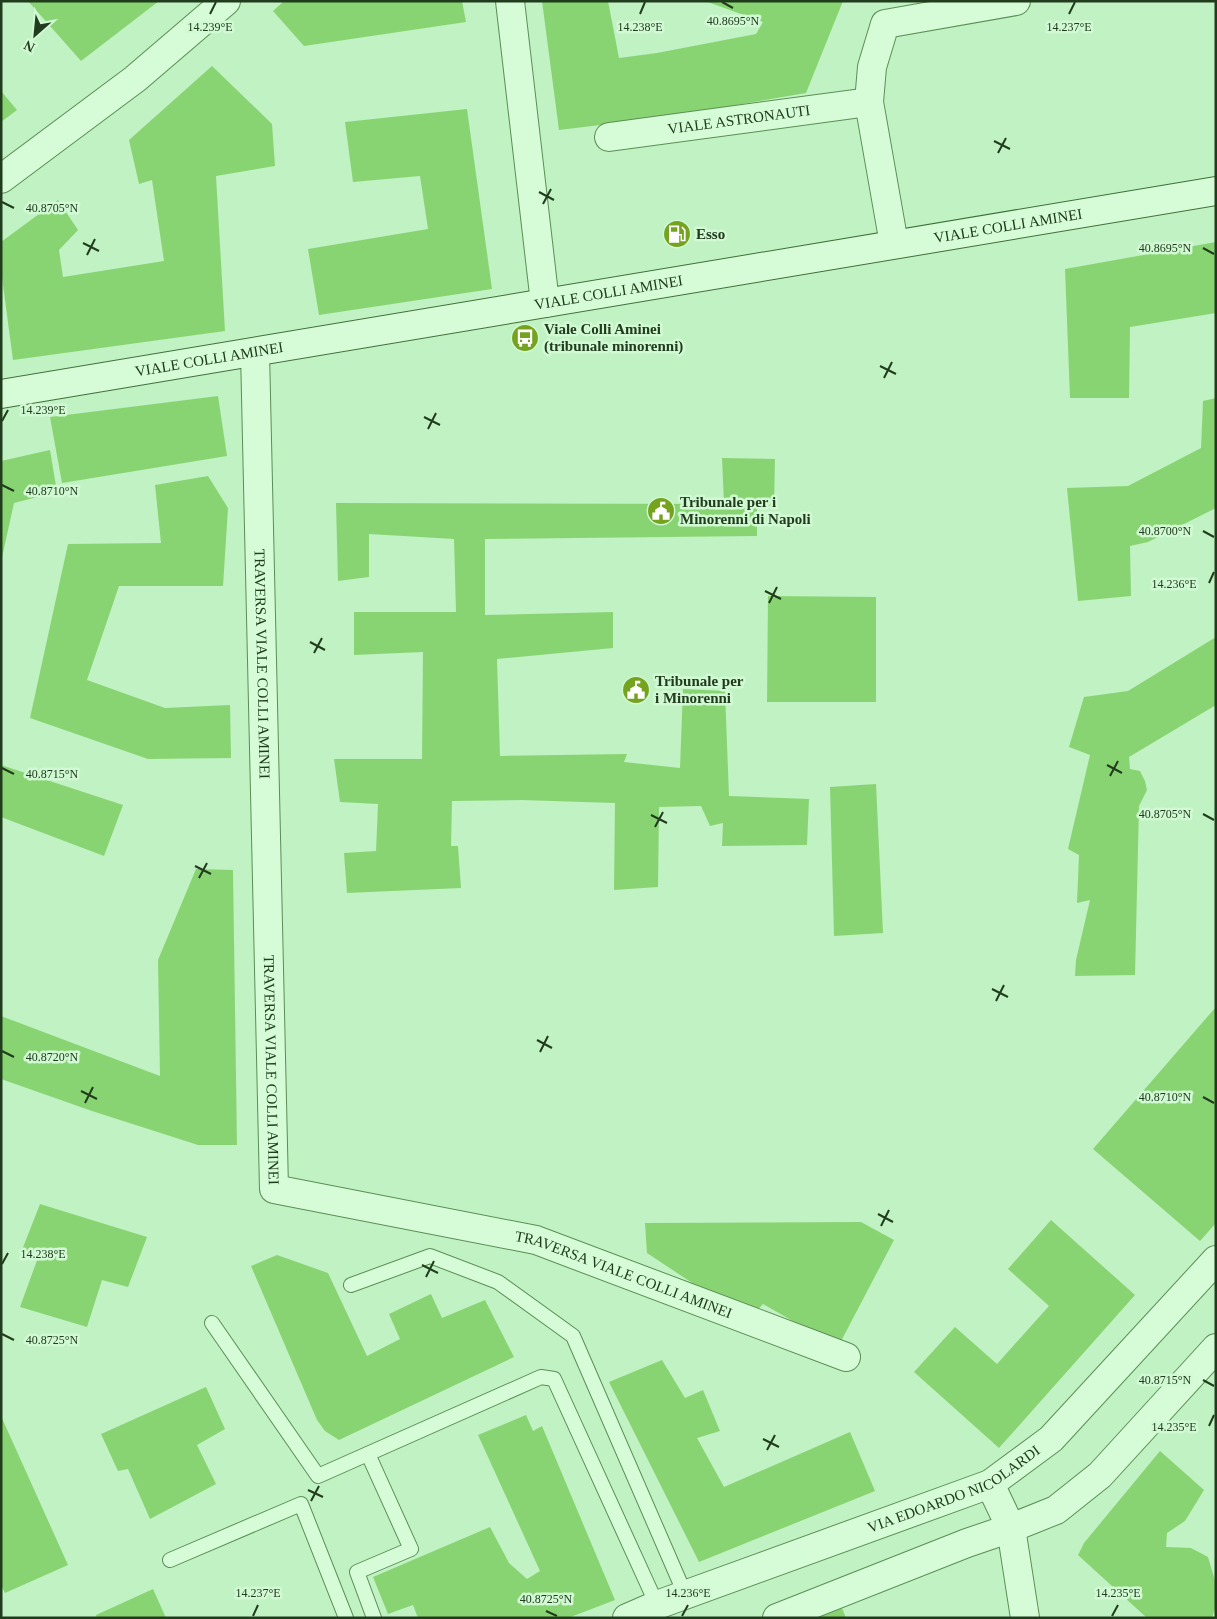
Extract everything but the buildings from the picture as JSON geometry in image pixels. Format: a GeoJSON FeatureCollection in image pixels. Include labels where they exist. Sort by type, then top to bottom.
{"type":"FeatureCollection","features":[{"type":"Feature","properties":{"kind":"street"},"geometry":{"type":"LineString","coordinates":[[1,179],[135,79],[226,1]]}},
{"type":"Feature","properties":{"kind":"street"},"geometry":{"type":"LineString","coordinates":[[510,1],[546,303]]}},
{"type":"Feature","properties":{"kind":"street"},"geometry":{"type":"LineString","coordinates":[[894,244],[869,102],[872,67],[885,24],[1016,1]]}},
{"type":"Feature","properties":{"kind":"street","name":"VIALE ASTRONAUTI"},"geometry":{"type":"LineString","coordinates":[[609,137],[869,102]]}},
{"type":"Feature","properties":{"kind":"street","name":"VIALE COLLI AMINEI"},"geometry":{"type":"LineString","coordinates":[[1,394],[1216,190]]}},
{"type":"Feature","properties":{"kind":"street","name":"TRAVERSA VIALE COLLI AMINEI"},"geometry":{"type":"LineString","coordinates":[[255,352],[274,1189],[536,1240],[846,1357]]}},
{"type":"Feature","properties":{"kind":"street","name":"VIA EDOARDO NICOLARDI"},"geometry":{"type":"LineString","coordinates":[[627,1618],[686,1594],[990,1484],[1051,1439],[1216,1260]]}},
{"type":"Feature","properties":{"kind":"street"},"geometry":{"type":"LineString","coordinates":[[777,1618],[966,1543],[1056,1510],[1100,1475],[1216,1348]]}},
{"type":"Feature","properties":{"kind":"street"},"geometry":{"type":"LineString","coordinates":[[990,1484],[1011,1528],[1024,1618]]}},
{"type":"Feature","properties":{"kind":"lane"},"geometry":{"type":"LineString","coordinates":[[351,1285],[430,1256],[498,1282],[573,1336],[686,1594]]}},
{"type":"Feature","properties":{"kind":"lane"},"geometry":{"type":"LineString","coordinates":[[212,1323],[318,1476],[541,1377],[554,1379],[657,1605]]}},
{"type":"Feature","properties":{"kind":"lane"},"geometry":{"type":"LineString","coordinates":[[368,1454],[410,1549],[357,1572],[374,1618]]}},
{"type":"Feature","properties":{"kind":"lane"},"geometry":{"type":"LineString","coordinates":[[170,1560],[300,1504],[346,1618]]}},
{"type":"Feature","properties":{"kind":"place","name":"Esso"},"geometry":{"type":"Point","coordinates":[677,234]}},
{"type":"Feature","properties":{"kind":"place","name":"Viale Colli Aminei (tribunale minorenni)"},"geometry":{"type":"Point","coordinates":[525,338]}},
{"type":"Feature","properties":{"kind":"place","name":"Tribunale per i Minorenni di Napoli"},"geometry":{"type":"Point","coordinates":[661,511]}},
{"type":"Feature","properties":{"kind":"place","name":"Tribunale per i Minorenni"},"geometry":{"type":"Point","coordinates":[636,690]}}]}
